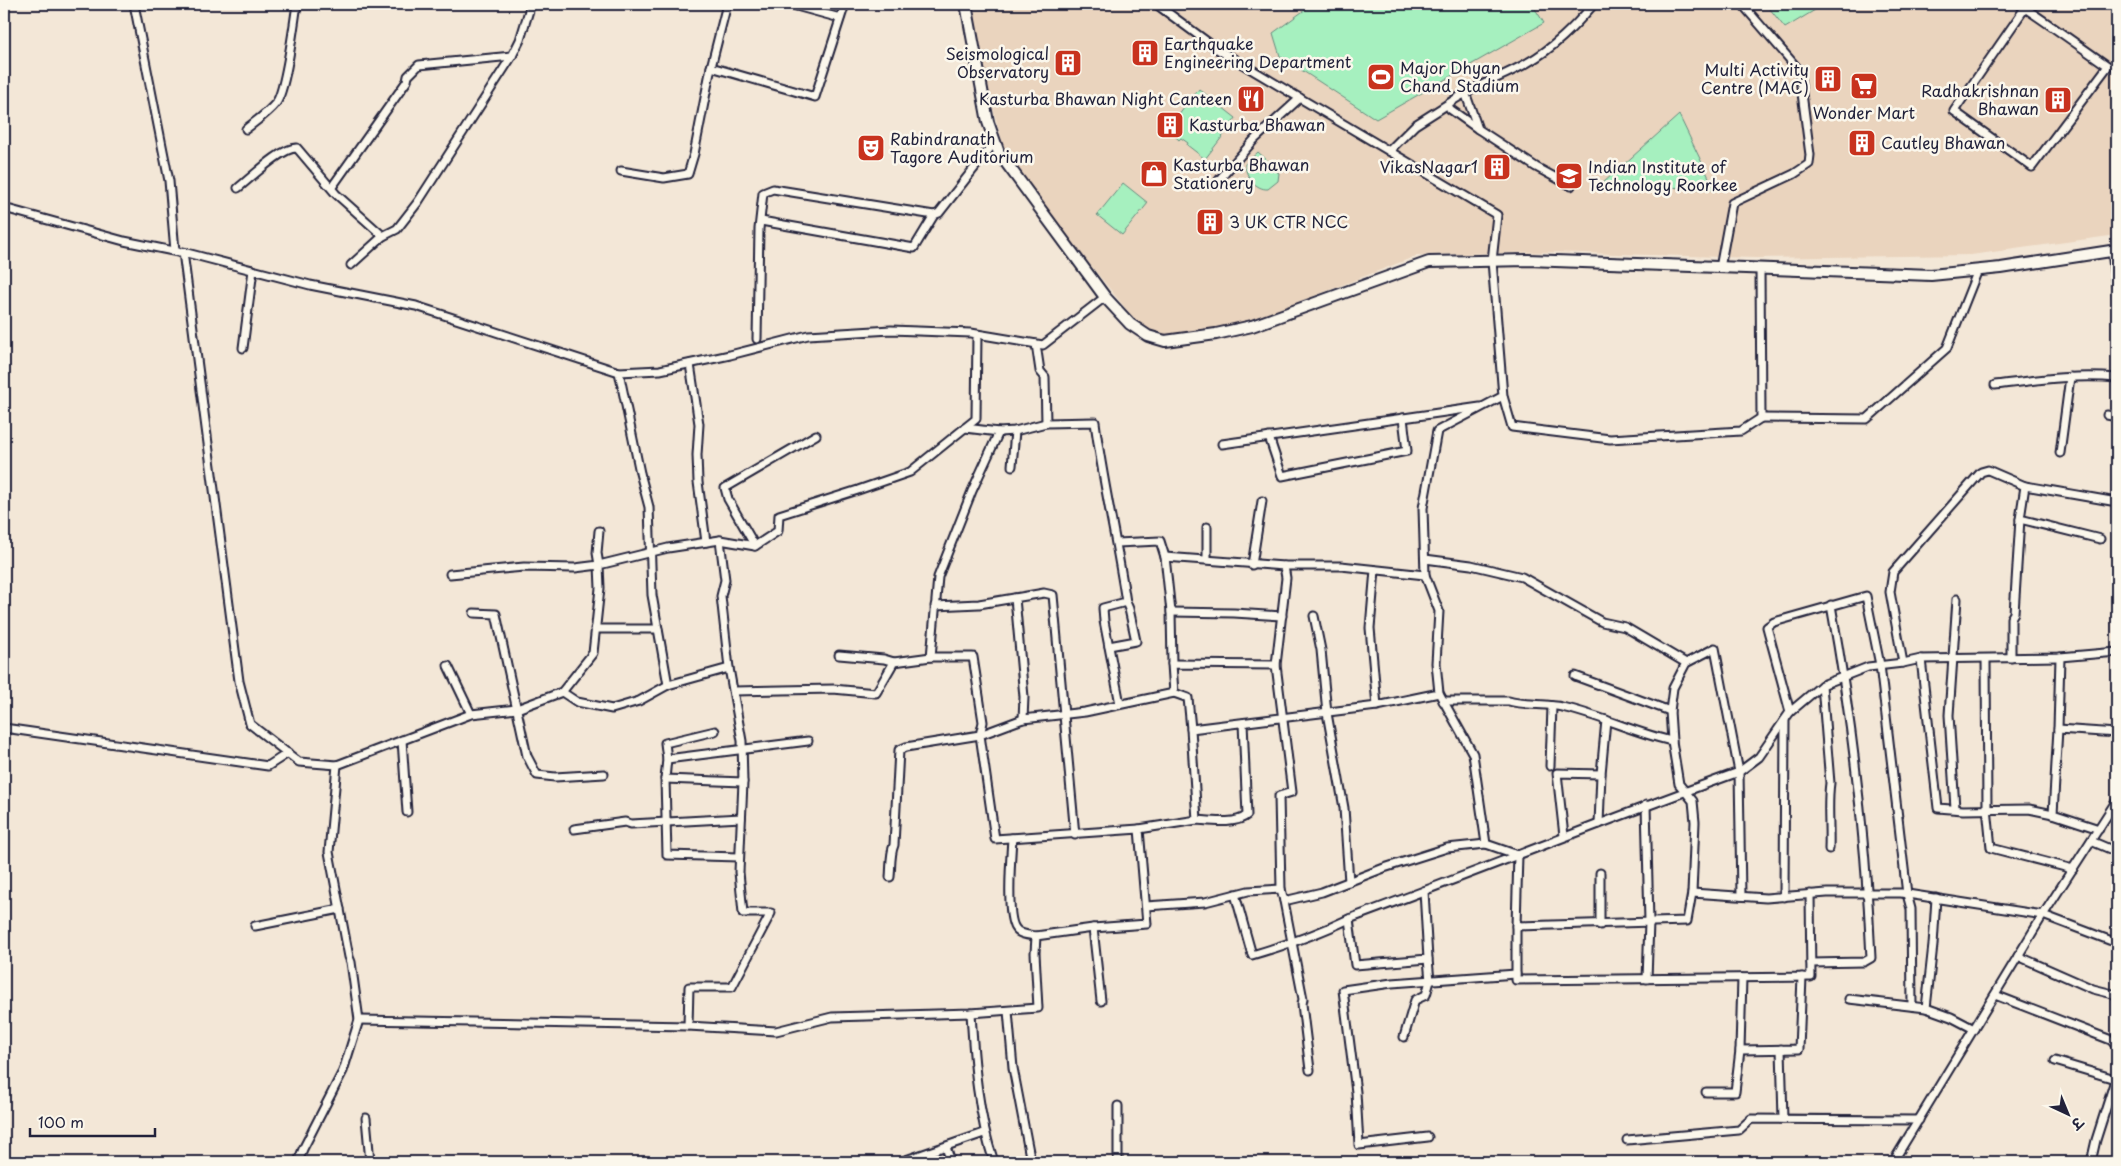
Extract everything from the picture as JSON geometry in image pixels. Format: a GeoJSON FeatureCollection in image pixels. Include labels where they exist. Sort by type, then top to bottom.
{"type":"FeatureCollection","features":[{"type":"Feature","properties":{"kind":"street"},"geometry":{"type":"LineString","coordinates":[[134,4],[169,181],[175,251]]}},
{"type":"Feature","properties":{"kind":"street"},"geometry":{"type":"LineString","coordinates":[[246,129],[276,103],[280,96],[291,46],[297,4]]}},
{"type":"Feature","properties":{"kind":"street"},"geometry":{"type":"LineString","coordinates":[[351,265],[383,236],[397,229],[418,202],[512,56],[520,40],[531,4]]}},
{"type":"Feature","properties":{"kind":"street"},"geometry":{"type":"LineString","coordinates":[[621,171],[664,178],[688,174],[694,154],[711,67],[727,4]]}},
{"type":"Feature","properties":{"kind":"street"},"geometry":{"type":"LineString","coordinates":[[789,4],[840,18]]}},
{"type":"Feature","properties":{"kind":"street"},"geometry":{"type":"LineString","coordinates":[[711,67],[815,97],[845,4]]}},
{"type":"Feature","properties":{"kind":"street"},"geometry":{"type":"LineString","coordinates":[[966,4],[988,122],[994,143],[1003,160],[1105,297],[1130,324],[1148,336],[1165,341],[1216,334],[1252,326],[1429,262],[1537,260],[1931,274],[1978,270],[2114,251],[2117,294]]}},
{"type":"Feature","properties":{"kind":"street"},"geometry":{"type":"LineString","coordinates":[[1390,151],[1415,125],[1465,92],[1521,66],[1554,46],[1594,4]]}},
{"type":"Feature","properties":{"kind":"street"},"geometry":{"type":"LineString","coordinates":[[1720,268],[1732,204],[1794,174],[1809,164],[1810,155],[1799,70],[1742,4]]}},
{"type":"Feature","properties":{"kind":"street"},"geometry":{"type":"LineString","coordinates":[[1159,5],[1217,49],[1497,215],[1492,261],[1503,396],[1512,427],[1610,439],[1741,431],[1761,418],[1867,419],[1947,348],[1978,270]]}},
{"type":"Feature","properties":{"kind":"street"},"geometry":{"type":"LineString","coordinates":[[2022,6],[2108,66],[2032,167],[1954,111],[2022,6]]}},
{"type":"Feature","properties":{"kind":"street"},"geometry":{"type":"LineString","coordinates":[[332,187],[407,81],[408,76],[419,65],[512,56]]}},
{"type":"Feature","properties":{"kind":"street"},"geometry":{"type":"LineString","coordinates":[[1465,92],[1478,129]]}},
{"type":"Feature","properties":{"kind":"street"},"geometry":{"type":"LineString","coordinates":[[1219,180],[1254,140],[1300,98]]}},
{"type":"Feature","properties":{"kind":"street"},"geometry":{"type":"LineString","coordinates":[[1448,104],[1450,110],[1478,129],[1536,167],[1571,186]]}},
{"type":"Feature","properties":{"kind":"street"},"geometry":{"type":"LineString","coordinates":[[761,221],[914,248],[934,215],[994,143]]}},
{"type":"Feature","properties":{"kind":"street"},"geometry":{"type":"LineString","coordinates":[[238,188],[291,147],[297,148],[336,194],[383,236]]}},
{"type":"Feature","properties":{"kind":"street"},"geometry":{"type":"LineString","coordinates":[[757,339],[759,228],[763,192],[773,189],[934,215]]}},
{"type":"Feature","properties":{"kind":"street"},"geometry":{"type":"LineString","coordinates":[[4,208],[124,241],[183,252],[310,284],[416,306],[620,372],[660,370],[730,356],[808,334],[891,330],[977,334],[1043,345],[1105,297]]}},
{"type":"Feature","properties":{"kind":"street"},"geometry":{"type":"LineString","coordinates":[[183,252],[239,681],[250,724],[299,762],[337,765],[471,714],[517,709],[562,692],[593,653],[600,588],[597,553],[599,531]]}},
{"type":"Feature","properties":{"kind":"street"},"geometry":{"type":"LineString","coordinates":[[1760,269],[1761,418]]}},
{"type":"Feature","properties":{"kind":"street"},"geometry":{"type":"LineString","coordinates":[[243,348],[253,270]]}},
{"type":"Feature","properties":{"kind":"street"},"geometry":{"type":"LineString","coordinates":[[450,574],[524,567],[574,568],[599,565],[651,552],[720,540],[755,546],[778,531],[779,514],[910,472],[976,419],[977,334]]}},
{"type":"Feature","properties":{"kind":"street"},"geometry":{"type":"LineString","coordinates":[[1036,344],[1040,371],[1045,377],[1046,423]]}},
{"type":"Feature","properties":{"kind":"street"},"geometry":{"type":"LineString","coordinates":[[690,364],[699,424],[698,482],[706,542]]}},
{"type":"Feature","properties":{"kind":"street"},"geometry":{"type":"LineString","coordinates":[[620,372],[640,473],[649,507],[652,595],[668,685]]}},
{"type":"Feature","properties":{"kind":"street"},"geometry":{"type":"LineString","coordinates":[[1995,386],[2070,377],[2097,376],[2117,378]]}},
{"type":"Feature","properties":{"kind":"street"},"geometry":{"type":"LineString","coordinates":[[2060,453],[2070,377]]}},
{"type":"Feature","properties":{"kind":"street"},"geometry":{"type":"LineString","coordinates":[[1486,844],[1473,754],[1438,694],[1436,663],[1439,611],[1426,575],[1423,508],[1437,431],[1503,396]]}},
{"type":"Feature","properties":{"kind":"street"},"geometry":{"type":"LineString","coordinates":[[1222,444],[1486,406]]}},
{"type":"Feature","properties":{"kind":"street"},"geometry":{"type":"LineString","coordinates":[[2107,415],[2117,417]]}},
{"type":"Feature","properties":{"kind":"street"},"geometry":{"type":"LineString","coordinates":[[1269,437],[1282,476],[1408,451],[1403,418]]}},
{"type":"Feature","properties":{"kind":"street"},"geometry":{"type":"LineString","coordinates":[[965,428],[998,432],[1014,431],[1046,423],[1095,422],[1126,602],[1136,641],[1109,646]]}},
{"type":"Feature","properties":{"kind":"street"},"geometry":{"type":"LineString","coordinates":[[1012,466],[1014,431]]}},
{"type":"Feature","properties":{"kind":"street"},"geometry":{"type":"LineString","coordinates":[[931,657],[938,577],[998,432]]}},
{"type":"Feature","properties":{"kind":"street"},"geometry":{"type":"LineString","coordinates":[[755,546],[728,499],[725,488],[816,435]]}},
{"type":"Feature","properties":{"kind":"street"},"geometry":{"type":"LineString","coordinates":[[1903,663],[1890,592],[1893,572],[1981,472],[1988,470],[2025,486],[2117,502]]}},
{"type":"Feature","properties":{"kind":"street"},"geometry":{"type":"LineString","coordinates":[[2011,658],[2011,618],[2014,613],[2020,519],[2025,486]]}},
{"type":"Feature","properties":{"kind":"street"},"geometry":{"type":"LineString","coordinates":[[1252,565],[1262,501]]}},
{"type":"Feature","properties":{"kind":"street"},"geometry":{"type":"LineString","coordinates":[[2020,519],[2100,539]]}},
{"type":"Feature","properties":{"kind":"street"},"geometry":{"type":"LineString","coordinates":[[1207,527],[1207,559]]}},
{"type":"Feature","properties":{"kind":"street"},"geometry":{"type":"LineString","coordinates":[[688,1026],[689,987],[732,987],[771,913],[744,913],[739,872],[743,750],[729,668],[721,596],[724,580],[720,540]]}},
{"type":"Feature","properties":{"kind":"street"},"geometry":{"type":"LineString","coordinates":[[1117,543],[1160,541],[1165,557],[1174,693]]}},
{"type":"Feature","properties":{"kind":"street"},"geometry":{"type":"LineString","coordinates":[[1165,557],[1207,559],[1252,565],[1341,566],[1426,575]]}},
{"type":"Feature","properties":{"kind":"street"},"geometry":{"type":"LineString","coordinates":[[1425,558],[1471,564],[1522,577],[1602,622],[1625,627],[1686,663]]}},
{"type":"Feature","properties":{"kind":"street"},"geometry":{"type":"LineString","coordinates":[[1284,566],[1286,578],[1276,665],[1292,792],[1279,796],[1281,888],[1303,999],[1310,1070]]}},
{"type":"Feature","properties":{"kind":"street"},"geometry":{"type":"LineString","coordinates":[[1374,570],[1370,628],[1377,706]]}},
{"type":"Feature","properties":{"kind":"street"},"geometry":{"type":"LineString","coordinates":[[935,606],[979,604],[1044,593],[1053,595],[1075,835]]}},
{"type":"Feature","properties":{"kind":"street"},"geometry":{"type":"LineString","coordinates":[[1790,712],[1767,627],[1774,622],[1866,596],[1880,665],[1907,894],[1911,909],[1912,1006]]}},
{"type":"Feature","properties":{"kind":"street"},"geometry":{"type":"LineString","coordinates":[[1015,598],[1024,697],[1023,719]]}},
{"type":"Feature","properties":{"kind":"street"},"geometry":{"type":"LineString","coordinates":[[1955,808],[1949,715],[1957,599]]}},
{"type":"Feature","properties":{"kind":"street"},"geometry":{"type":"LineString","coordinates":[[1120,704],[1103,608],[1126,602]]}},
{"type":"Feature","properties":{"kind":"street"},"geometry":{"type":"LineString","coordinates":[[1811,963],[1864,962],[1871,958],[1868,893],[1844,676],[1830,605]]}},
{"type":"Feature","properties":{"kind":"street"},"geometry":{"type":"LineString","coordinates":[[1170,612],[1282,616]]}},
{"type":"Feature","properties":{"kind":"street"},"geometry":{"type":"LineString","coordinates":[[474,613],[496,614],[527,756],[536,775],[555,778],[604,774]]}},
{"type":"Feature","properties":{"kind":"street"},"geometry":{"type":"LineString","coordinates":[[1314,616],[1321,650],[1327,712],[1344,808],[1349,882]]}},
{"type":"Feature","properties":{"kind":"street"},"geometry":{"type":"LineString","coordinates":[[595,629],[658,629]]}},
{"type":"Feature","properties":{"kind":"street"},"geometry":{"type":"LineString","coordinates":[[1516,926],[1687,921],[1692,893],[1695,822],[1693,801],[1679,784],[1672,741],[1670,711],[1673,688],[1686,663],[1715,648],[1740,772],[1741,896]]}},
{"type":"Feature","properties":{"kind":"street"},"geometry":{"type":"LineString","coordinates":[[1235,894],[1252,955],[1327,929],[1348,919],[1646,805],[1740,772],[1759,757],[1790,712],[1822,685],[1868,667],[1921,659],[2060,657],[2117,652]]}},
{"type":"Feature","properties":{"kind":"street"},"geometry":{"type":"LineString","coordinates":[[839,655],[875,658],[894,662],[931,657],[974,657],[983,722],[980,735],[995,839],[1075,835],[1139,829],[1197,820],[1217,822],[1246,818],[1243,723]]}},
{"type":"Feature","properties":{"kind":"street"},"geometry":{"type":"LineString","coordinates":[[2053,814],[2060,657]]}},
{"type":"Feature","properties":{"kind":"street"},"geometry":{"type":"LineString","coordinates":[[1921,659],[1938,808],[1963,810],[1987,808],[2028,809],[2053,814],[2099,829]]}},
{"type":"Feature","properties":{"kind":"street"},"geometry":{"type":"LineString","coordinates":[[1986,659],[1987,808],[1991,848],[2073,869]]}},
{"type":"Feature","properties":{"kind":"street"},"geometry":{"type":"LineString","coordinates":[[734,691],[832,689],[876,693],[894,662]]}},
{"type":"Feature","properties":{"kind":"street"},"geometry":{"type":"LineString","coordinates":[[1172,664],[1276,665]]}},
{"type":"Feature","properties":{"kind":"street"},"geometry":{"type":"LineString","coordinates":[[448,666],[471,714]]}},
{"type":"Feature","properties":{"kind":"street"},"geometry":{"type":"LineString","coordinates":[[562,692],[577,702],[612,708],[639,701],[668,685],[729,668]]}},
{"type":"Feature","properties":{"kind":"street"},"geometry":{"type":"LineString","coordinates":[[1575,676],[1670,711]]}},
{"type":"Feature","properties":{"kind":"street"},"geometry":{"type":"LineString","coordinates":[[1822,685],[1830,783],[1828,798],[1830,816],[1829,849]]}},
{"type":"Feature","properties":{"kind":"street"},"geometry":{"type":"LineString","coordinates":[[890,877],[891,852],[894,845],[898,750],[906,747],[980,735],[1023,719],[1063,715],[1174,693],[1188,698],[1197,820]]}},
{"type":"Feature","properties":{"kind":"street"},"geometry":{"type":"LineString","coordinates":[[1191,729],[1377,706],[1438,694]]}},
{"type":"Feature","properties":{"kind":"street"},"geometry":{"type":"LineString","coordinates":[[1442,701],[1509,701],[1552,706],[1606,720],[1648,736],[1672,741]]}},
{"type":"Feature","properties":{"kind":"street"},"geometry":{"type":"LineString","coordinates":[[1550,766],[1552,706]]}},
{"type":"Feature","properties":{"kind":"street"},"geometry":{"type":"LineString","coordinates":[[1600,824],[1600,774],[1606,720]]}},
{"type":"Feature","properties":{"kind":"street"},"geometry":{"type":"LineString","coordinates":[[1784,897],[1785,720]]}},
{"type":"Feature","properties":{"kind":"street"},"geometry":{"type":"LineString","coordinates":[[4,728],[268,766],[288,753]]}},
{"type":"Feature","properties":{"kind":"street"},"geometry":{"type":"LineString","coordinates":[[2058,729],[2117,733]]}},
{"type":"Feature","properties":{"kind":"street"},"geometry":{"type":"LineString","coordinates":[[715,731],[665,744],[667,758],[665,779],[668,855],[740,857]]}},
{"type":"Feature","properties":{"kind":"street"},"geometry":{"type":"LineString","coordinates":[[402,740],[407,812]]}},
{"type":"Feature","properties":{"kind":"street"},"geometry":{"type":"LineString","coordinates":[[667,758],[808,742]]}},
{"type":"Feature","properties":{"kind":"street"},"geometry":{"type":"LineString","coordinates":[[298,1162],[343,1071],[359,1020],[352,962],[349,957],[329,852],[337,765]]}},
{"type":"Feature","properties":{"kind":"street"},"geometry":{"type":"LineString","coordinates":[[1564,836],[1557,773],[1600,774]]}},
{"type":"Feature","properties":{"kind":"street"},"geometry":{"type":"LineString","coordinates":[[665,779],[743,782]]}},
{"type":"Feature","properties":{"kind":"street"},"geometry":{"type":"LineString","coordinates":[[1893,1162],[2043,915],[2117,800]]}},
{"type":"Feature","properties":{"kind":"street"},"geometry":{"type":"LineString","coordinates":[[1646,805],[1649,922],[1647,979]]}},
{"type":"Feature","properties":{"kind":"street"},"geometry":{"type":"LineString","coordinates":[[574,829],[625,822],[631,824],[741,818]]}},
{"type":"Feature","properties":{"kind":"street"},"geometry":{"type":"LineString","coordinates":[[1012,838],[1010,892],[1014,927],[1020,934],[1036,936],[1093,928],[1147,924],[1139,829]]}},
{"type":"Feature","properties":{"kind":"street"},"geometry":{"type":"LineString","coordinates":[[2091,841],[2117,852]]}},
{"type":"Feature","properties":{"kind":"street"},"geometry":{"type":"LineString","coordinates":[[1284,901],[1322,892],[1384,868],[1447,848],[1486,844],[1518,855]]}},
{"type":"Feature","properties":{"kind":"street"},"geometry":{"type":"LineString","coordinates":[[1518,855],[1516,980],[1811,977],[1810,894]]}},
{"type":"Feature","properties":{"kind":"street"},"geometry":{"type":"LineString","coordinates":[[1600,873],[1600,925]]}},
{"type":"Feature","properties":{"kind":"street"},"geometry":{"type":"LineString","coordinates":[[1146,906],[1205,902],[1248,890],[1281,888]]}},
{"type":"Feature","properties":{"kind":"street"},"geometry":{"type":"LineString","coordinates":[[1404,1036],[1416,1000],[1426,995],[1430,981],[1424,891]]}},
{"type":"Feature","properties":{"kind":"street"},"geometry":{"type":"LineString","coordinates":[[1692,893],[1766,898],[1810,894],[1907,894],[2043,915],[2117,944]]}},
{"type":"Feature","properties":{"kind":"street"},"geometry":{"type":"LineString","coordinates":[[1926,1008],[1936,898]]}},
{"type":"Feature","properties":{"kind":"street"},"geometry":{"type":"LineString","coordinates":[[255,926],[340,909]]}},
{"type":"Feature","properties":{"kind":"street"},"geometry":{"type":"LineString","coordinates":[[1348,919],[1355,965],[1428,959]]}},
{"type":"Feature","properties":{"kind":"street"},"geometry":{"type":"LineString","coordinates":[[1093,928],[1101,1001]]}},
{"type":"Feature","properties":{"kind":"street"},"geometry":{"type":"LineString","coordinates":[[359,1020],[688,1026],[776,1031],[832,1017],[971,1013],[1038,1008],[1034,953],[1036,936]]}},
{"type":"Feature","properties":{"kind":"street"},"geometry":{"type":"LineString","coordinates":[[2018,956],[2093,989],[2117,995]]}},
{"type":"Feature","properties":{"kind":"street"},"geometry":{"type":"LineString","coordinates":[[1428,1137],[1359,1145],[1356,1092],[1343,990],[1464,976],[1516,974]]}},
{"type":"Feature","properties":{"kind":"street"},"geometry":{"type":"LineString","coordinates":[[1740,1050],[1799,1049],[1802,977]]}},
{"type":"Feature","properties":{"kind":"street"},"geometry":{"type":"LineString","coordinates":[[1706,1092],[1736,1092],[1740,1050],[1742,978]]}},
{"type":"Feature","properties":{"kind":"street"},"geometry":{"type":"LineString","coordinates":[[1995,995],[2111,1040],[2117,1047]]}},
{"type":"Feature","properties":{"kind":"street"},"geometry":{"type":"LineString","coordinates":[[1849,999],[1926,1008],[1951,1017],[1974,1029]]}},
{"type":"Feature","properties":{"kind":"street"},"geometry":{"type":"LineString","coordinates":[[1008,1011],[1013,1068],[1030,1162]]}},
{"type":"Feature","properties":{"kind":"street"},"geometry":{"type":"LineString","coordinates":[[971,1013],[974,1061],[984,1133],[994,1162]]}},
{"type":"Feature","properties":{"kind":"street"},"geometry":{"type":"LineString","coordinates":[[1781,1049],[1782,1119]]}},
{"type":"Feature","properties":{"kind":"street"},"geometry":{"type":"LineString","coordinates":[[2055,1061],[2116,1076],[2114,1096],[2096,1140],[2091,1162]]}},
{"type":"Feature","properties":{"kind":"street"},"geometry":{"type":"LineString","coordinates":[[1118,1106],[1118,1162]]}},
{"type":"Feature","properties":{"kind":"street"},"geometry":{"type":"LineString","coordinates":[[366,1118],[370,1162]]}},
{"type":"Feature","properties":{"kind":"street"},"geometry":{"type":"LineString","coordinates":[[1628,1140],[1739,1130],[1751,1119],[1919,1120]]}},
{"type":"Feature","properties":{"kind":"street"},"geometry":{"type":"LineString","coordinates":[[904,1162],[984,1133]]}},
{"type":"Feature","properties":{"kind":"street"},"geometry":{"type":"LineString","coordinates":[[946,1147],[951,1162]]}},
{"type":"Feature","properties":{"kind":"shaded area","name":"Indian Institute of Technology Roorkee"},"geometry":{"type":"Polygon","coordinates":[[[974,4],[2117,4],[2117,235],[1971,255],[1757,258],[1546,252],[1419,255],[1245,323],[1165,337],[1140,326],[1039,202],[1004,149],[988,90],[973,11],[974,4]]]}},
{"type":"Feature","properties":{"kind":"green space","name":"Major Dhyan Chand Stadium"},"geometry":{"type":"Polygon","coordinates":[[[1313,4],[1532,4],[1544,23],[1376,119],[1280,56],[1273,33],[1313,4]]]}},
{"type":"Feature","properties":{"kind":"green space"},"geometry":{"type":"Polygon","coordinates":[[[1766,4],[1825,4],[1785,28],[1766,4]]]}},
{"type":"Feature","properties":{"kind":"green space"},"geometry":{"type":"Polygon","coordinates":[[[1199,89],[1236,118],[1229,128],[1224,124],[1222,125],[1221,128],[1226,132],[1205,159],[1187,145],[1188,143],[1181,138],[1179,140],[1168,130],[1172,125],[1179,127],[1179,124],[1174,121],[1199,89]]]}},
{"type":"Feature","properties":{"kind":"green space"},"geometry":{"type":"Polygon","coordinates":[[[1679,115],[1715,190],[1603,183],[1679,115]]]}},
{"type":"Feature","properties":{"kind":"green space"},"geometry":{"type":"Polygon","coordinates":[[[1258,152],[1279,173],[1278,181],[1268,189],[1255,185],[1245,169],[1245,164],[1258,152]]]}},
{"type":"Feature","properties":{"kind":"green space"},"geometry":{"type":"Polygon","coordinates":[[[1123,183],[1148,203],[1122,235],[1097,215],[1123,183]]]}},
{"type":"Feature","properties":{"kind":"place","name":"Earthquake Engineering Department"},"geometry":{"type":"Point","coordinates":[1145,53]}},
{"type":"Feature","properties":{"kind":"place","name":"Seismological Observatory"},"geometry":{"type":"Point","coordinates":[1068,63]}},
{"type":"Feature","properties":{"kind":"place","name":"Major Dhyan Chand Stadium"},"geometry":{"type":"Point","coordinates":[1381,77]}},
{"type":"Feature","properties":{"kind":"place","name":"Multi Activity Centre (MAC)"},"geometry":{"type":"Point","coordinates":[1828,79]}},
{"type":"Feature","properties":{"kind":"place","name":"Wonder Mart"},"geometry":{"type":"Point","coordinates":[1864,86]}},
{"type":"Feature","properties":{"kind":"place","name":"Kasturba Bhawan Night Canteen"},"geometry":{"type":"Point","coordinates":[1251,99]}},
{"type":"Feature","properties":{"kind":"place","name":"Radhakrishnan Bhawan"},"geometry":{"type":"Point","coordinates":[2058,100]}},
{"type":"Feature","properties":{"kind":"place","name":"Kasturba Bhawan"},"geometry":{"type":"Point","coordinates":[1170,125]}},
{"type":"Feature","properties":{"kind":"place","name":"Cautley Bhawan"},"geometry":{"type":"Point","coordinates":[1862,143]}},
{"type":"Feature","properties":{"kind":"place","name":"Rabindranath Tagore Auditorium"},"geometry":{"type":"Point","coordinates":[871,148]}},
{"type":"Feature","properties":{"kind":"place","name":"VikasNagar1"},"geometry":{"type":"Point","coordinates":[1497,167]}},
{"type":"Feature","properties":{"kind":"place","name":"Kasturba Bhawan Stationery"},"geometry":{"type":"Point","coordinates":[1154,174]}},
{"type":"Feature","properties":{"kind":"place","name":"Indian Institute of Technology Roorkee"},"geometry":{"type":"Point","coordinates":[1569,176]}},
{"type":"Feature","properties":{"kind":"place","name":"3 UK CTR NCC"},"geometry":{"type":"Point","coordinates":[1210,222]}}]}
